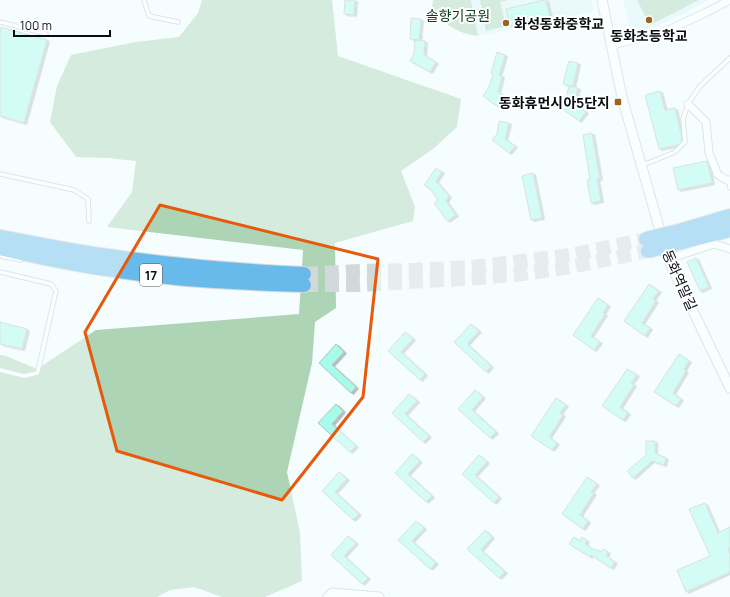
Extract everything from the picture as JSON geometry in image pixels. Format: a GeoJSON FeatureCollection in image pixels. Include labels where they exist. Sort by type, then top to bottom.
{"type":"FeatureCollection","features":[{"type":"Feature","properties":{"kind":"highway"},"geometry":{"type":"LineString","coordinates":[[680,237],[730,216]]}},
{"type":"Feature","properties":{"kind":"highway"},"geometry":{"type":"LineString","coordinates":[[647,245],[680,237],[730,230]]}},
{"type":"Feature","properties":{"kind":"highway","name":"17"},"geometry":{"type":"LineString","coordinates":[[0,237],[69,250],[132,259],[304,279],[229,282],[186,279],[86,266],[0,248]]}},
{"type":"Feature","properties":{"kind":"street","name":"동화역말길"},"geometry":{"type":"LineString","coordinates":[[602,0],[622,97],[668,259],[728,378],[730,388]]}},
{"type":"Feature","properties":{"kind":"street"},"geometry":{"type":"LineString","coordinates":[[612,45],[664,32],[730,0]]}},
{"type":"Feature","properties":{"kind":"street"},"geometry":{"type":"LineString","coordinates":[[688,104],[706,122],[709,153],[718,175],[729,180]]}},
{"type":"Feature","properties":{"kind":"street"},"geometry":{"type":"LineString","coordinates":[[668,259],[714,244],[730,249]]}},
{"type":"Feature","properties":{"kind":"street"},"geometry":{"type":"LineString","coordinates":[[328,597],[332,593],[379,597]]}},
{"type":"Feature","properties":{"kind":"lane"},"geometry":{"type":"LineString","coordinates":[[144,0],[149,16],[178,22]]}},
{"type":"Feature","properties":{"kind":"lane"},"geometry":{"type":"LineString","coordinates":[[0,22],[46,34]]}},
{"type":"Feature","properties":{"kind":"lane"},"geometry":{"type":"LineString","coordinates":[[642,166],[675,152],[685,142],[683,119],[688,104],[700,86],[730,58]]}},
{"type":"Feature","properties":{"kind":"lane"},"geometry":{"type":"LineString","coordinates":[[0,174],[74,190],[88,199],[89,221]]}},
{"type":"Feature","properties":{"kind":"lane"},"geometry":{"type":"LineString","coordinates":[[729,180],[730,188]]}},
{"type":"Feature","properties":{"kind":"lane"},"geometry":{"type":"LineString","coordinates":[[0,256],[28,261]]}},
{"type":"Feature","properties":{"kind":"lane"},"geometry":{"type":"LineString","coordinates":[[64,266],[86,266]]}},
{"type":"Feature","properties":{"kind":"lane"},"geometry":{"type":"LineString","coordinates":[[0,272],[51,284],[56,292],[37,373],[24,376],[0,370]]}},
{"type":"Feature","properties":{"kind":"highlighted area"},"geometry":{"type":"Polygon","coordinates":[[[160,205],[378,259],[363,397],[282,500],[117,451],[85,332],[160,205]]]}},
{"type":"Feature","properties":{"kind":"shaded area","name":"화성동화중학교"},"geometry":{"type":"Polygon","coordinates":[[[471,0],[592,0],[594,11],[478,36],[471,0]]]}},
{"type":"Feature","properties":{"kind":"shaded area","name":"동화초등학교"},"geometry":{"type":"Polygon","coordinates":[[[623,0],[709,0],[656,27],[631,31],[623,0]]]}},
{"type":"Feature","properties":{"kind":"green space"},"geometry":{"type":"Polygon","coordinates":[[[202,0],[332,0],[338,56],[461,99],[457,127],[433,149],[401,171],[415,207],[413,221],[335,243],[336,308],[315,322],[312,363],[287,472],[300,533],[302,581],[265,597],[222,597],[194,587],[170,590],[157,597],[0,597],[0,355],[37,369],[96,330],[299,314],[303,250],[107,227],[132,192],[136,161],[76,157],[50,122],[57,86],[71,55],[136,42],[179,37],[198,13],[202,0]]]}},
{"type":"Feature","properties":{"kind":"green space","name":"솔향기공원"},"geometry":{"type":"Polygon","coordinates":[[[433,0],[471,0],[478,36],[458,31],[442,20],[432,9],[433,0]]]}},
{"type":"Feature","properties":{"kind":"green space"},"geometry":{"type":"Polygon","coordinates":[[[480,0],[509,0],[500,2],[506,26],[486,31],[480,0]]]}},
{"type":"Feature","properties":{"kind":"green space"},"geometry":{"type":"Polygon","coordinates":[[[637,0],[699,0],[650,25],[637,0]]]}},
{"type":"Feature","properties":{"kind":"building"},"geometry":{"type":"Polygon","coordinates":[[[345,0],[355,0],[354,15],[344,14],[345,0]]]}},
{"type":"Feature","properties":{"kind":"building"},"geometry":{"type":"Polygon","coordinates":[[[546,0],[550,17],[510,26],[506,9],[546,0]]]}},
{"type":"Feature","properties":{"kind":"building"},"geometry":{"type":"Polygon","coordinates":[[[411,18],[421,19],[419,40],[410,39],[411,18]]]}},
{"type":"Feature","properties":{"kind":"building"},"geometry":{"type":"Polygon","coordinates":[[[1,27],[47,40],[24,123],[0,116],[1,27]]]}},
{"type":"Feature","properties":{"kind":"building"},"geometry":{"type":"Polygon","coordinates":[[[415,40],[425,41],[424,55],[436,62],[430,72],[410,61],[414,54],[415,40]]]}},
{"type":"Feature","properties":{"kind":"building"},"geometry":{"type":"Polygon","coordinates":[[[497,52],[505,55],[499,75],[502,76],[498,92],[508,100],[501,109],[483,96],[489,87],[497,52]]]}},
{"type":"Feature","properties":{"kind":"building"},"geometry":{"type":"Polygon","coordinates":[[[569,61],[578,63],[573,86],[563,84],[569,61]]]}},
{"type":"Feature","properties":{"kind":"building"},"geometry":{"type":"Polygon","coordinates":[[[569,86],[578,88],[574,103],[586,112],[579,121],[560,107],[566,98],[569,86]]]}},
{"type":"Feature","properties":{"kind":"building"},"geometry":{"type":"Polygon","coordinates":[[[660,91],[665,110],[675,108],[682,141],[678,145],[659,149],[645,95],[660,91]]]}},
{"type":"Feature","properties":{"kind":"building"},"geometry":{"type":"Polygon","coordinates":[[[499,121],[509,123],[505,139],[515,146],[509,153],[492,140],[497,134],[499,121]]]}},
{"type":"Feature","properties":{"kind":"building"},"geometry":{"type":"Polygon","coordinates":[[[592,133],[600,179],[597,179],[601,201],[591,203],[587,180],[590,180],[583,135],[592,133]]]}},
{"type":"Feature","properties":{"kind":"building"},"geometry":{"type":"Polygon","coordinates":[[[707,161],[712,183],[678,190],[673,168],[707,161]]]}},
{"type":"Feature","properties":{"kind":"building"},"geometry":{"type":"Polygon","coordinates":[[[436,168],[442,172],[436,181],[449,196],[446,201],[456,215],[447,221],[434,203],[438,200],[431,190],[424,185],[436,168]]]}},
{"type":"Feature","properties":{"kind":"building"},"geometry":{"type":"Polygon","coordinates":[[[533,173],[542,218],[531,220],[522,176],[533,173]]]}},
{"type":"Feature","properties":{"kind":"building"},"geometry":{"type":"Polygon","coordinates":[[[696,258],[709,287],[700,291],[687,262],[696,258]]]}},
{"type":"Feature","properties":{"kind":"building"},"geometry":{"type":"Polygon","coordinates":[[[649,284],[659,291],[653,299],[656,301],[642,323],[650,328],[645,336],[624,321],[649,284]]]}},
{"type":"Feature","properties":{"kind":"building"},"geometry":{"type":"Polygon","coordinates":[[[598,298],[608,305],[603,313],[605,314],[591,336],[600,342],[594,350],[573,335],[598,298]]]}},
{"type":"Feature","properties":{"kind":"building"},"geometry":{"type":"Polygon","coordinates":[[[0,322],[27,329],[22,349],[0,344],[0,322]]]}},
{"type":"Feature","properties":{"kind":"building"},"geometry":{"type":"Polygon","coordinates":[[[471,324],[479,331],[467,344],[491,366],[486,372],[454,342],[471,324]]]}},
{"type":"Feature","properties":{"kind":"building"},"geometry":{"type":"Polygon","coordinates":[[[405,332],[413,339],[401,352],[425,374],[420,380],[388,351],[405,332]]]}},
{"type":"Feature","properties":{"kind":"building"},"geometry":{"type":"Polygon","coordinates":[[[336,344],[344,352],[332,365],[356,387],[351,393],[319,363],[336,344]]]}},
{"type":"Feature","properties":{"kind":"building"},"geometry":{"type":"Polygon","coordinates":[[[679,354],[689,361],[684,369],[686,371],[673,393],[681,399],[676,406],[654,392],[679,354]]]}},
{"type":"Feature","properties":{"kind":"building"},"geometry":{"type":"Polygon","coordinates":[[[627,369],[637,375],[631,383],[634,385],[620,407],[628,413],[623,420],[602,406],[627,369]]]}},
{"type":"Feature","properties":{"kind":"building"},"geometry":{"type":"Polygon","coordinates":[[[475,390],[483,397],[472,410],[496,432],[490,438],[458,409],[475,390]]]}},
{"type":"Feature","properties":{"kind":"building"},"geometry":{"type":"Polygon","coordinates":[[[409,394],[417,401],[405,414],[429,436],[423,442],[392,413],[409,394]]]}},
{"type":"Feature","properties":{"kind":"building"},"geometry":{"type":"Polygon","coordinates":[[[556,398],[566,405],[560,413],[563,415],[549,437],[557,443],[552,450],[531,436],[556,398]]]}},
{"type":"Feature","properties":{"kind":"building"},"geometry":{"type":"Polygon","coordinates":[[[336,404],[343,411],[332,424],[356,446],[350,452],[318,423],[336,404]]]}},
{"type":"Feature","properties":{"kind":"building"},"geometry":{"type":"Polygon","coordinates":[[[646,441],[655,441],[655,453],[666,458],[664,465],[652,461],[633,478],[627,471],[646,455],[646,441]]]}},
{"type":"Feature","properties":{"kind":"building"},"geometry":{"type":"Polygon","coordinates":[[[412,454],[420,461],[408,474],[432,496],[426,502],[395,473],[412,454]]]}},
{"type":"Feature","properties":{"kind":"building"},"geometry":{"type":"Polygon","coordinates":[[[479,455],[487,462],[475,475],[499,497],[494,503],[462,474],[479,455]]]}},
{"type":"Feature","properties":{"kind":"building"},"geometry":{"type":"Polygon","coordinates":[[[339,472],[347,479],[335,492],[359,514],[353,520],[322,491],[339,472]]]}},
{"type":"Feature","properties":{"kind":"building"},"geometry":{"type":"Polygon","coordinates":[[[587,477],[597,484],[591,492],[594,493],[580,515],[588,521],[583,529],[562,514],[587,477]]]}},
{"type":"Feature","properties":{"kind":"building"},"geometry":{"type":"Polygon","coordinates":[[[705,503],[718,533],[730,527],[730,548],[728,549],[730,554],[730,572],[686,592],[677,570],[710,556],[689,509],[705,503]]]}},
{"type":"Feature","properties":{"kind":"building"},"geometry":{"type":"Polygon","coordinates":[[[416,521],[424,528],[412,541],[436,563],[430,569],[398,540],[416,521]]]}},
{"type":"Feature","properties":{"kind":"building"},"geometry":{"type":"Polygon","coordinates":[[[485,530],[492,537],[481,550],[505,572],[499,578],[467,549],[485,530]]]}},
{"type":"Feature","properties":{"kind":"building"},"geometry":{"type":"Polygon","coordinates":[[[348,536],[356,543],[344,556],[368,578],[362,584],[331,555],[348,536]]]}},
{"type":"Feature","properties":{"kind":"building"},"geometry":{"type":"Polygon","coordinates":[[[574,537],[580,541],[582,537],[587,541],[585,544],[594,550],[595,549],[601,552],[603,549],[608,552],[606,556],[615,562],[611,568],[591,555],[590,557],[569,544],[574,537]]]}},
{"type":"Feature","properties":{"kind":"tunnel"},"geometry":{"type":"LineString","coordinates":[[304,274],[472,267],[571,255],[646,239]]}},
{"type":"Feature","properties":{"kind":"tunnel"},"geometry":{"type":"LineString","coordinates":[[304,285],[359,285],[522,274],[571,267],[648,251]]}},
{"type":"Feature","properties":{"kind":"place","name":"동화초등학교"},"geometry":{"type":"Point","coordinates":[649,20]}},
{"type":"Feature","properties":{"kind":"place","name":"화성동화중학교"},"geometry":{"type":"Point","coordinates":[506,23]}},
{"type":"Feature","properties":{"kind":"place","name":"동화휴먼시아5단지"},"geometry":{"type":"Point","coordinates":[618,102]}}]}
